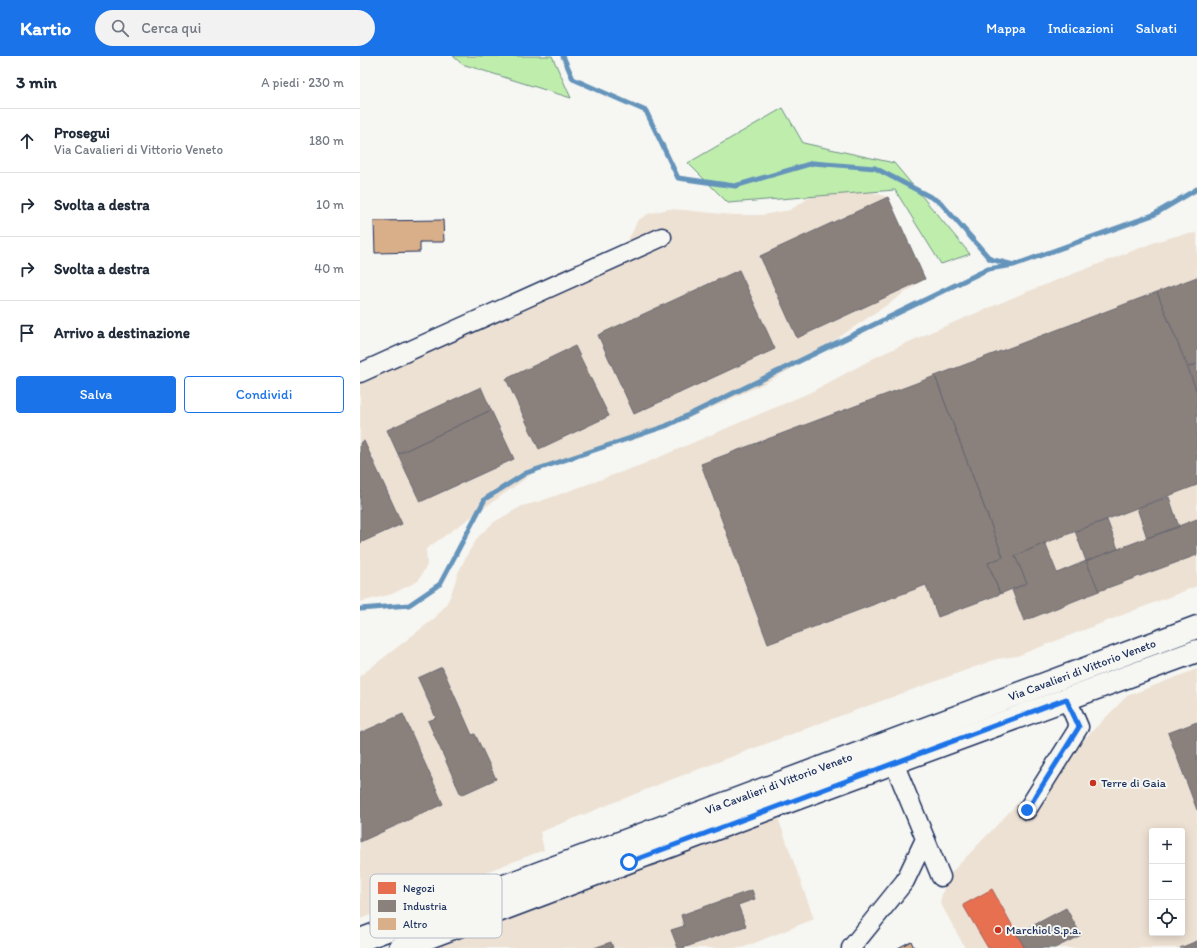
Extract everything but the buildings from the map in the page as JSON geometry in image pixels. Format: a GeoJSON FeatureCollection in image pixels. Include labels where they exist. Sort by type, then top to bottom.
{"type":"FeatureCollection","features":[{"type":"Feature","properties":{"kind":"street"},"geometry":{"type":"LineString","coordinates":[[360,373],[662,237]]}},
{"type":"Feature","properties":{"kind":"street","name":"Via Cavalieri di Vittorio Veneto"},"geometry":{"type":"LineString","coordinates":[[502,887],[1197,627]]}},
{"type":"Feature","properties":{"kind":"street","name":"Via Cavalieri di Vittorio Veneto"},"geometry":{"type":"LineString","coordinates":[[502,910],[1197,651]]}},
{"type":"Feature","properties":{"kind":"street"},"geometry":{"type":"LineString","coordinates":[[1027,810],[1079,727],[1066,699]]}},
{"type":"Feature","properties":{"kind":"street"},"geometry":{"type":"LineString","coordinates":[[894,763],[941,877]]}},
{"type":"Feature","properties":{"kind":"street"},"geometry":{"type":"LineString","coordinates":[[851,948],[905,881],[925,838]]}},
{"type":"Feature","properties":{"kind":"street","name":"Via Cavalieri di Vittorio Veneto"},"geometry":{"type":"LineString","coordinates":[[360,940],[370,936]]}},
{"type":"Feature","properties":{"kind":"street","name":"Via Cavalieri di Vittorio Veneto"},"geometry":{"type":"LineString","coordinates":[[400,948],[427,938]]}},
{"type":"Feature","properties":{"kind":"shaded area"},"geometry":{"type":"Polygon","coordinates":[[[830,189],[861,189],[888,197],[925,279],[798,365],[763,384],[687,419],[633,440],[536,471],[426,549],[427,565],[418,581],[392,594],[360,602],[360,375],[558,286],[552,274],[626,243],[637,221],[648,214],[668,209],[732,215],[762,215],[790,210],[809,198],[830,189]]]}},
{"type":"Feature","properties":{"kind":"shaded area"},"geometry":{"type":"Polygon","coordinates":[[[1197,233],[1197,586],[1017,656],[997,659],[826,721],[665,782],[540,832],[544,850],[480,874],[370,874],[370,915],[360,919],[360,676],[435,618],[450,597],[458,573],[468,553],[478,537],[494,522],[522,506],[541,501],[641,465],[811,392],[878,356],[1024,293],[1158,241],[1180,235],[1197,233]]]}},
{"type":"Feature","properties":{"kind":"shaded area"},"geometry":{"type":"Polygon","coordinates":[[[1197,669],[1197,948],[965,948],[940,902],[944,888],[950,874],[1016,805],[1028,796],[1127,696],[1197,669]]]}},
{"type":"Feature","properties":{"kind":"shaded area"},"geometry":{"type":"Polygon","coordinates":[[[777,815],[814,919],[742,948],[418,948],[445,938],[502,938],[502,917],[777,815]]]}},
{"type":"Feature","properties":{"kind":"green space"},"geometry":{"type":"Polygon","coordinates":[[[453,56],[552,56],[571,98],[462,64],[453,56]]]}},
{"type":"Feature","properties":{"kind":"green space"},"geometry":{"type":"Polygon","coordinates":[[[783,108],[803,143],[894,163],[970,254],[941,264],[895,190],[728,203],[688,163],[783,108]]]}},
{"type":"Feature","properties":{"kind":"waterway"},"geometry":{"type":"LineString","coordinates":[[563,56],[573,79],[646,111],[678,178],[735,186],[813,163],[875,168],[940,202],[990,259],[1014,265],[1153,215],[1197,189]]}},
{"type":"Feature","properties":{"kind":"waterway"},"geometry":{"type":"LineString","coordinates":[[360,609],[409,605],[440,584],[485,499],[526,473],[666,426],[988,269],[1014,265]]}},
{"type":"Feature","properties":{"kind":"place","name":"Terre di Gaia"},"geometry":{"type":"Point","coordinates":[1093,783]}},
{"type":"Feature","properties":{"kind":"place","name":"Marchiol S.p.a."},"geometry":{"type":"Point","coordinates":[998,930]}},
{"type":"Feature","properties":{"kind":"route"},"geometry":{"type":"LineString","coordinates":[[629,862],[1066,699],[1079,727],[1027,810]]}}]}
